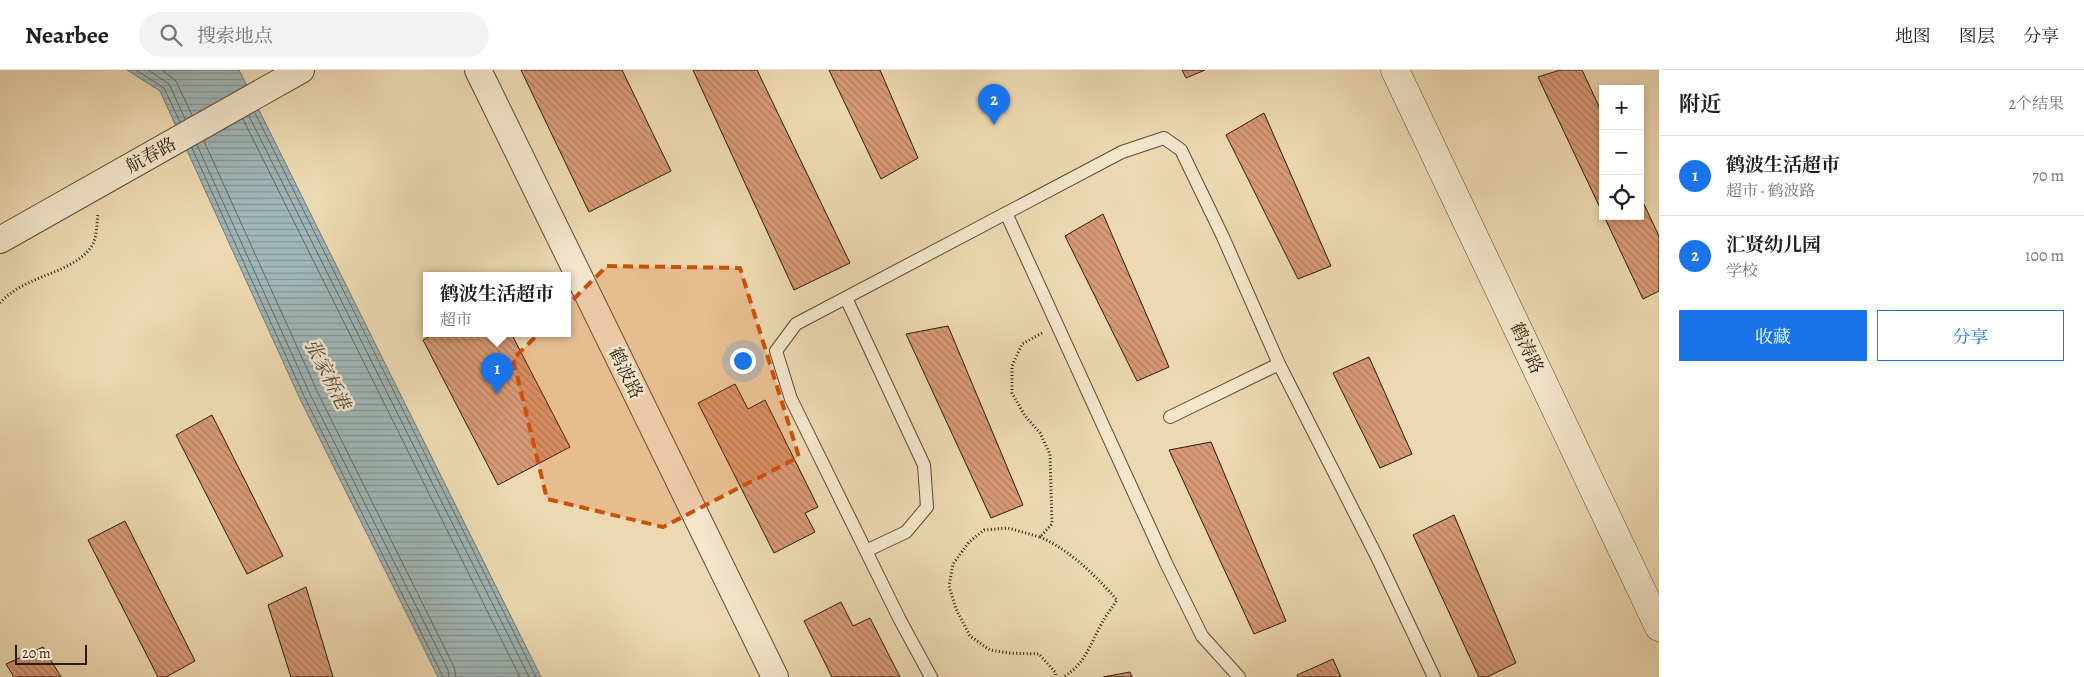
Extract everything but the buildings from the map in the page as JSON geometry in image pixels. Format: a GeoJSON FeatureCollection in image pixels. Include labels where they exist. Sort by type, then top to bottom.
{"type":"FeatureCollection","features":[{"type":"Feature","properties":{"kind":"street","name":"鹤波路"},"geometry":{"type":"LineString","coordinates":[[478,70],[775,677]]}},
{"type":"Feature","properties":{"kind":"street","name":"鹤涛路"},"geometry":{"type":"LineString","coordinates":[[1395,70],[1659,627]]}},
{"type":"Feature","properties":{"kind":"street","name":"航春路"},"geometry":{"type":"LineString","coordinates":[[0,240],[291,76]]}},
{"type":"Feature","properties":{"kind":"lane"},"geometry":{"type":"LineString","coordinates":[[931,677],[900,620],[791,400],[776,351],[796,324],[1122,152],[1164,138],[1181,150],[1223,237],[1279,364],[1377,557],[1434,677]]}},
{"type":"Feature","properties":{"kind":"lane"},"geometry":{"type":"LineString","coordinates":[[1006,213],[1162,554],[1202,636],[1239,677]]}},
{"type":"Feature","properties":{"kind":"lane"},"geometry":{"type":"LineString","coordinates":[[846,298],[924,465],[927,507],[906,532],[866,551]]}},
{"type":"Feature","properties":{"kind":"lane"},"geometry":{"type":"LineString","coordinates":[[1170,417],[1279,364]]}},
{"type":"Feature","properties":{"kind":"path"},"geometry":{"type":"LineString","coordinates":[[0,303],[6,296],[23,285],[72,264],[85,255],[94,242],[101,183]]}},
{"type":"Feature","properties":{"kind":"path"},"geometry":{"type":"LineString","coordinates":[[1040,537],[1052,524],[1050,454],[1040,433],[1025,416],[1012,393],[1012,366],[1022,344],[1057,325]]}},
{"type":"Feature","properties":{"kind":"path"},"geometry":{"type":"LineString","coordinates":[[1056,677],[1055,672],[1039,654],[1008,653],[990,650],[970,636],[956,609],[949,586],[952,564],[969,542],[984,530],[1008,528],[1053,542],[1078,561],[1117,600],[1075,670],[1063,677]]}},
{"type":"Feature","properties":{"kind":"highlighted area"},"geometry":{"type":"Polygon","coordinates":[[[607,266],[740,268],[799,457],[663,527],[547,499],[513,359],[607,266]]]}},
{"type":"Feature","properties":{"kind":"water","name":"张家桥港"},"geometry":{"type":"Polygon","coordinates":[[[127,70],[239,70],[541,677],[438,677],[300,399],[160,91],[127,70]]]}},
{"type":"Feature","properties":{"kind":"place","name":"汇贤幼儿园"},"geometry":{"type":"Point","coordinates":[994,125]}},
{"type":"Feature","properties":{"kind":"place","name":"鹤波生活超市"},"geometry":{"type":"Point","coordinates":[497,394]}}]}
